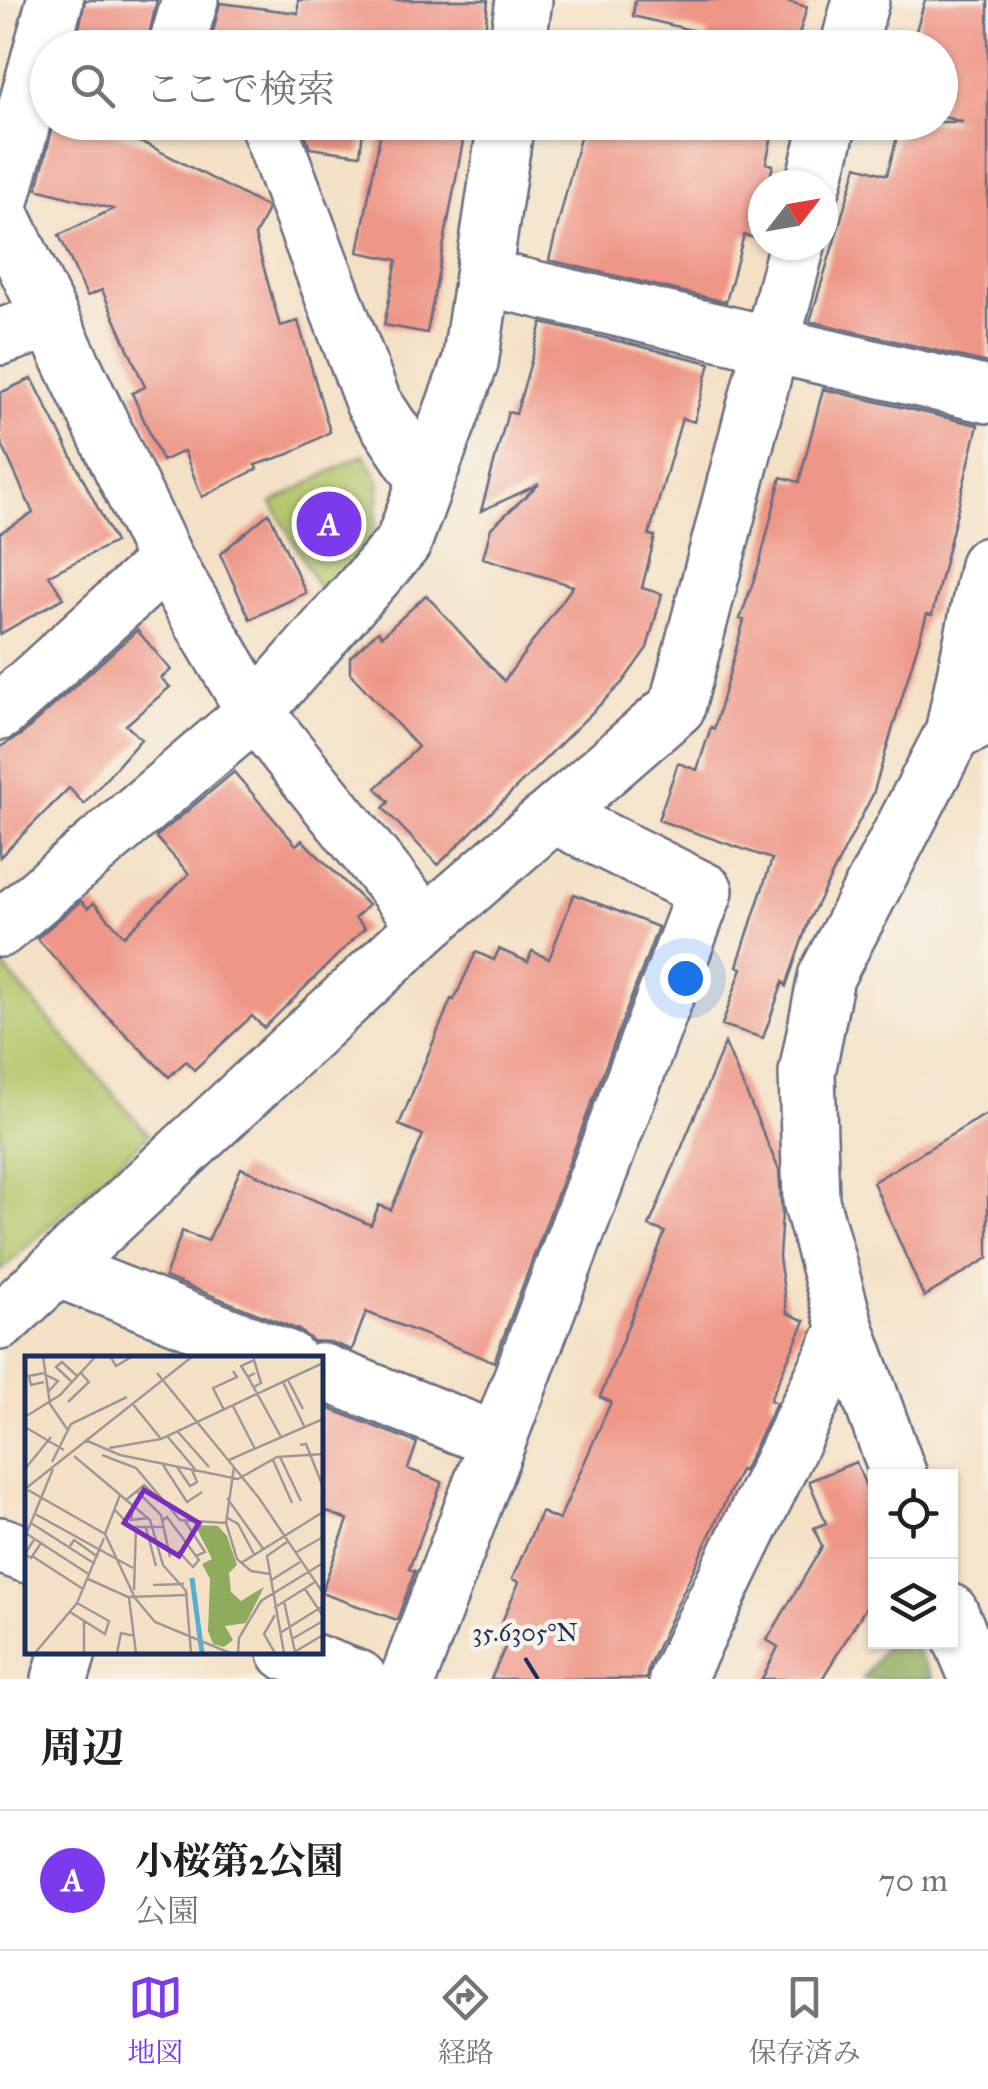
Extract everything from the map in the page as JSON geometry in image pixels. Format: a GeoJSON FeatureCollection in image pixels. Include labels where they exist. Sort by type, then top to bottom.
{"type":"FeatureCollection","features":[{"type":"Feature","properties":{"kind":"street"},"geometry":{"type":"LineString","coordinates":[[47,30],[55,0]]}},
{"type":"Feature","properties":{"kind":"street"},"geometry":{"type":"LineString","coordinates":[[181,30],[190,0]]}},
{"type":"Feature","properties":{"kind":"street"},"geometry":{"type":"LineString","coordinates":[[520,30],[524,0]]}},
{"type":"Feature","properties":{"kind":"street"},"geometry":{"type":"LineString","coordinates":[[853,30],[861,0]]}},
{"type":"Feature","properties":{"kind":"street"},"geometry":{"type":"LineString","coordinates":[[30,95],[0,209],[25,328],[255,712],[426,926]]}},
{"type":"Feature","properties":{"kind":"street"},"geometry":{"type":"LineString","coordinates":[[275,140],[373,402],[426,481]]}},
{"type":"Feature","properties":{"kind":"street"},"geometry":{"type":"LineString","coordinates":[[0,929],[255,712],[403,543],[470,363],[503,140]]}},
{"type":"Feature","properties":{"kind":"street"},"geometry":{"type":"LineString","coordinates":[[816,170],[824,140]]}},
{"type":"Feature","properties":{"kind":"street"},"geometry":{"type":"LineString","coordinates":[[0,1322],[426,926],[676,708],[793,260]]}},
{"type":"Feature","properties":{"kind":"street"},"geometry":{"type":"LineString","coordinates":[[482,277],[988,395]]}},
{"type":"Feature","properties":{"kind":"street"},"geometry":{"type":"LineString","coordinates":[[0,712],[166,561]]}},
{"type":"Feature","properties":{"kind":"street"},"geometry":{"type":"LineString","coordinates":[[896,1469],[846,1329],[810,1201],[806,1073],[826,977],[971,725],[988,564]]}},
{"type":"Feature","properties":{"kind":"street"},"geometry":{"type":"LineString","coordinates":[[408,1679],[705,890],[553,814]]}},
{"type":"Feature","properties":{"kind":"street"},"geometry":{"type":"LineString","coordinates":[[58,1269],[280,1356]]}},
{"type":"Feature","properties":{"kind":"street"},"geometry":{"type":"LineString","coordinates":[[677,1679],[846,1329]]}},
{"type":"Feature","properties":{"kind":"street"},"geometry":{"type":"LineString","coordinates":[[322,1373],[498,1441]]}},
{"type":"Feature","properties":{"kind":"street"},"geometry":{"type":"LineString","coordinates":[[0,1545],[25,1554]]}},
{"type":"Feature","properties":{"kind":"street"},"geometry":{"type":"LineString","coordinates":[[958,1631],[978,1679]]}},
{"type":"Feature","properties":{"kind":"street"},"geometry":{"type":"LineString","coordinates":[[60,1679],[67,1654]]}},
{"type":"Feature","properties":{"kind":"street"},"geometry":{"type":"LineString","coordinates":[[291,1654],[359,1679]]}},
{"type":"Feature","properties":{"kind":"green space"},"geometry":{"type":"Polygon","coordinates":[[[364,454],[380,482],[373,546],[321,592],[272,503],[364,454]]]}},
{"type":"Feature","properties":{"kind":"green space"},"geometry":{"type":"Polygon","coordinates":[[[0,963],[149,1135],[0,1271],[0,963]]]}},
{"type":"Feature","properties":{"kind":"green space"},"geometry":{"type":"Polygon","coordinates":[[[882,1649],[916,1649],[933,1679],[863,1679],[882,1649]]]}},
{"type":"Feature","properties":{"kind":"building"},"geometry":{"type":"Polygon","coordinates":[[[85,0],[157,0],[150,30],[79,30],[85,0]]]}},
{"type":"Feature","properties":{"kind":"building"},"geometry":{"type":"Polygon","coordinates":[[[298,0],[488,0],[485,30],[213,30],[220,3],[298,13],[298,0]]]}},
{"type":"Feature","properties":{"kind":"building"},"geometry":{"type":"Polygon","coordinates":[[[635,0],[783,0],[807,7],[800,30],[691,30],[633,16],[635,0]]]}},
{"type":"Feature","properties":{"kind":"building"},"geometry":{"type":"Polygon","coordinates":[[[925,0],[988,0],[988,363],[810,321],[828,260],[838,260],[838,229],[857,166],[887,175],[896,140],[958,140],[958,122],[963,122],[958,121],[958,30],[916,30],[925,0]]]}},
{"type":"Feature","properties":{"kind":"building"},"geometry":{"type":"Polygon","coordinates":[[[49,140],[133,140],[266,207],[255,236],[280,326],[298,321],[330,432],[289,454],[255,465],[257,469],[202,497],[184,451],[162,461],[132,393],[145,387],[102,290],[87,296],[59,235],[113,209],[37,189],[49,140]]]}},
{"type":"Feature","properties":{"kind":"building"},"geometry":{"type":"Polygon","coordinates":[[[307,140],[362,140],[360,155],[310,148],[307,140]]]}},
{"type":"Feature","properties":{"kind":"building"},"geometry":{"type":"Polygon","coordinates":[[[379,140],[463,141],[427,333],[384,325],[397,260],[358,252],[379,140]]]}},
{"type":"Feature","properties":{"kind":"building"},"geometry":{"type":"Polygon","coordinates":[[[579,140],[771,140],[766,163],[773,165],[772,170],[748,170],[748,236],[744,235],[726,302],[549,260],[579,140]]]}},
{"type":"Feature","properties":{"kind":"building"},"geometry":{"type":"Polygon","coordinates":[[[542,323],[710,363],[694,422],[682,418],[649,535],[655,536],[642,588],[662,594],[647,648],[622,683],[438,865],[383,808],[389,802],[376,788],[418,747],[350,673],[350,657],[378,631],[382,636],[426,595],[504,681],[573,586],[483,558],[491,528],[539,484],[481,511],[508,412],[516,414],[542,323]]]}},
{"type":"Feature","properties":{"kind":"building"},"geometry":{"type":"Polygon","coordinates":[[[32,378],[115,542],[49,575],[63,598],[0,634],[0,533],[33,513],[0,440],[0,393],[32,378]]]}},
{"type":"Feature","properties":{"kind":"building"},"geometry":{"type":"Polygon","coordinates":[[[823,389],[978,425],[932,615],[927,614],[873,794],[809,920],[763,1038],[722,1025],[772,859],[658,820],[678,763],[697,770],[711,727],[714,729],[744,620],[740,619],[760,562],[781,477],[799,482],[823,389]]]}},
{"type":"Feature","properties":{"kind":"building"},"geometry":{"type":"Polygon","coordinates":[[[269,513],[306,593],[250,619],[220,554],[269,513]]]}},
{"type":"Feature","properties":{"kind":"building"},"geometry":{"type":"Polygon","coordinates":[[[137,630],[171,670],[161,678],[170,687],[126,725],[141,739],[84,804],[69,788],[0,857],[0,747],[21,735],[137,630]]]}},
{"type":"Feature","properties":{"kind":"building"},"geometry":{"type":"Polygon","coordinates":[[[234,772],[296,845],[302,840],[368,905],[355,918],[365,928],[264,1028],[252,1016],[194,1070],[186,1061],[169,1077],[102,1011],[37,938],[81,901],[88,908],[94,903],[124,936],[189,874],[156,837],[234,772]]]}},
{"type":"Feature","properties":{"kind":"building"},"geometry":{"type":"Polygon","coordinates":[[[574,894],[658,927],[494,1362],[366,1312],[352,1350],[313,1341],[299,1330],[165,1277],[182,1231],[208,1241],[241,1168],[371,1225],[379,1205],[391,1210],[423,1135],[399,1125],[451,999],[454,1000],[476,952],[494,960],[499,949],[528,962],[532,951],[549,959],[574,894]]]}},
{"type":"Feature","properties":{"kind":"building"},"geometry":{"type":"Polygon","coordinates":[[[725,1043],[779,1170],[779,1257],[787,1313],[805,1321],[770,1400],[776,1403],[743,1471],[740,1470],[649,1665],[646,1679],[491,1679],[508,1641],[496,1636],[519,1582],[512,1579],[541,1512],[559,1520],[611,1402],[600,1397],[665,1232],[649,1226],[725,1043]]]}},
{"type":"Feature","properties":{"kind":"building"},"geometry":{"type":"Polygon","coordinates":[[[988,1113],[988,1258],[924,1297],[873,1182],[988,1113]]]}},
{"type":"Feature","properties":{"kind":"building"},"geometry":{"type":"Polygon","coordinates":[[[322,1406],[417,1443],[408,1469],[442,1482],[409,1569],[415,1571],[397,1620],[322,1593],[348,1520],[322,1510],[322,1406]]]}},
{"type":"Feature","properties":{"kind":"building"},"geometry":{"type":"Polygon","coordinates":[[[856,1462],[868,1491],[868,1604],[822,1679],[762,1679],[778,1647],[767,1640],[822,1547],[814,1528],[826,1523],[809,1481],[856,1462]]]}},
{"type":"Feature","properties":{"kind":"place","name":"小桜第2公園"},"geometry":{"type":"Point","coordinates":[329,524]}}]}
